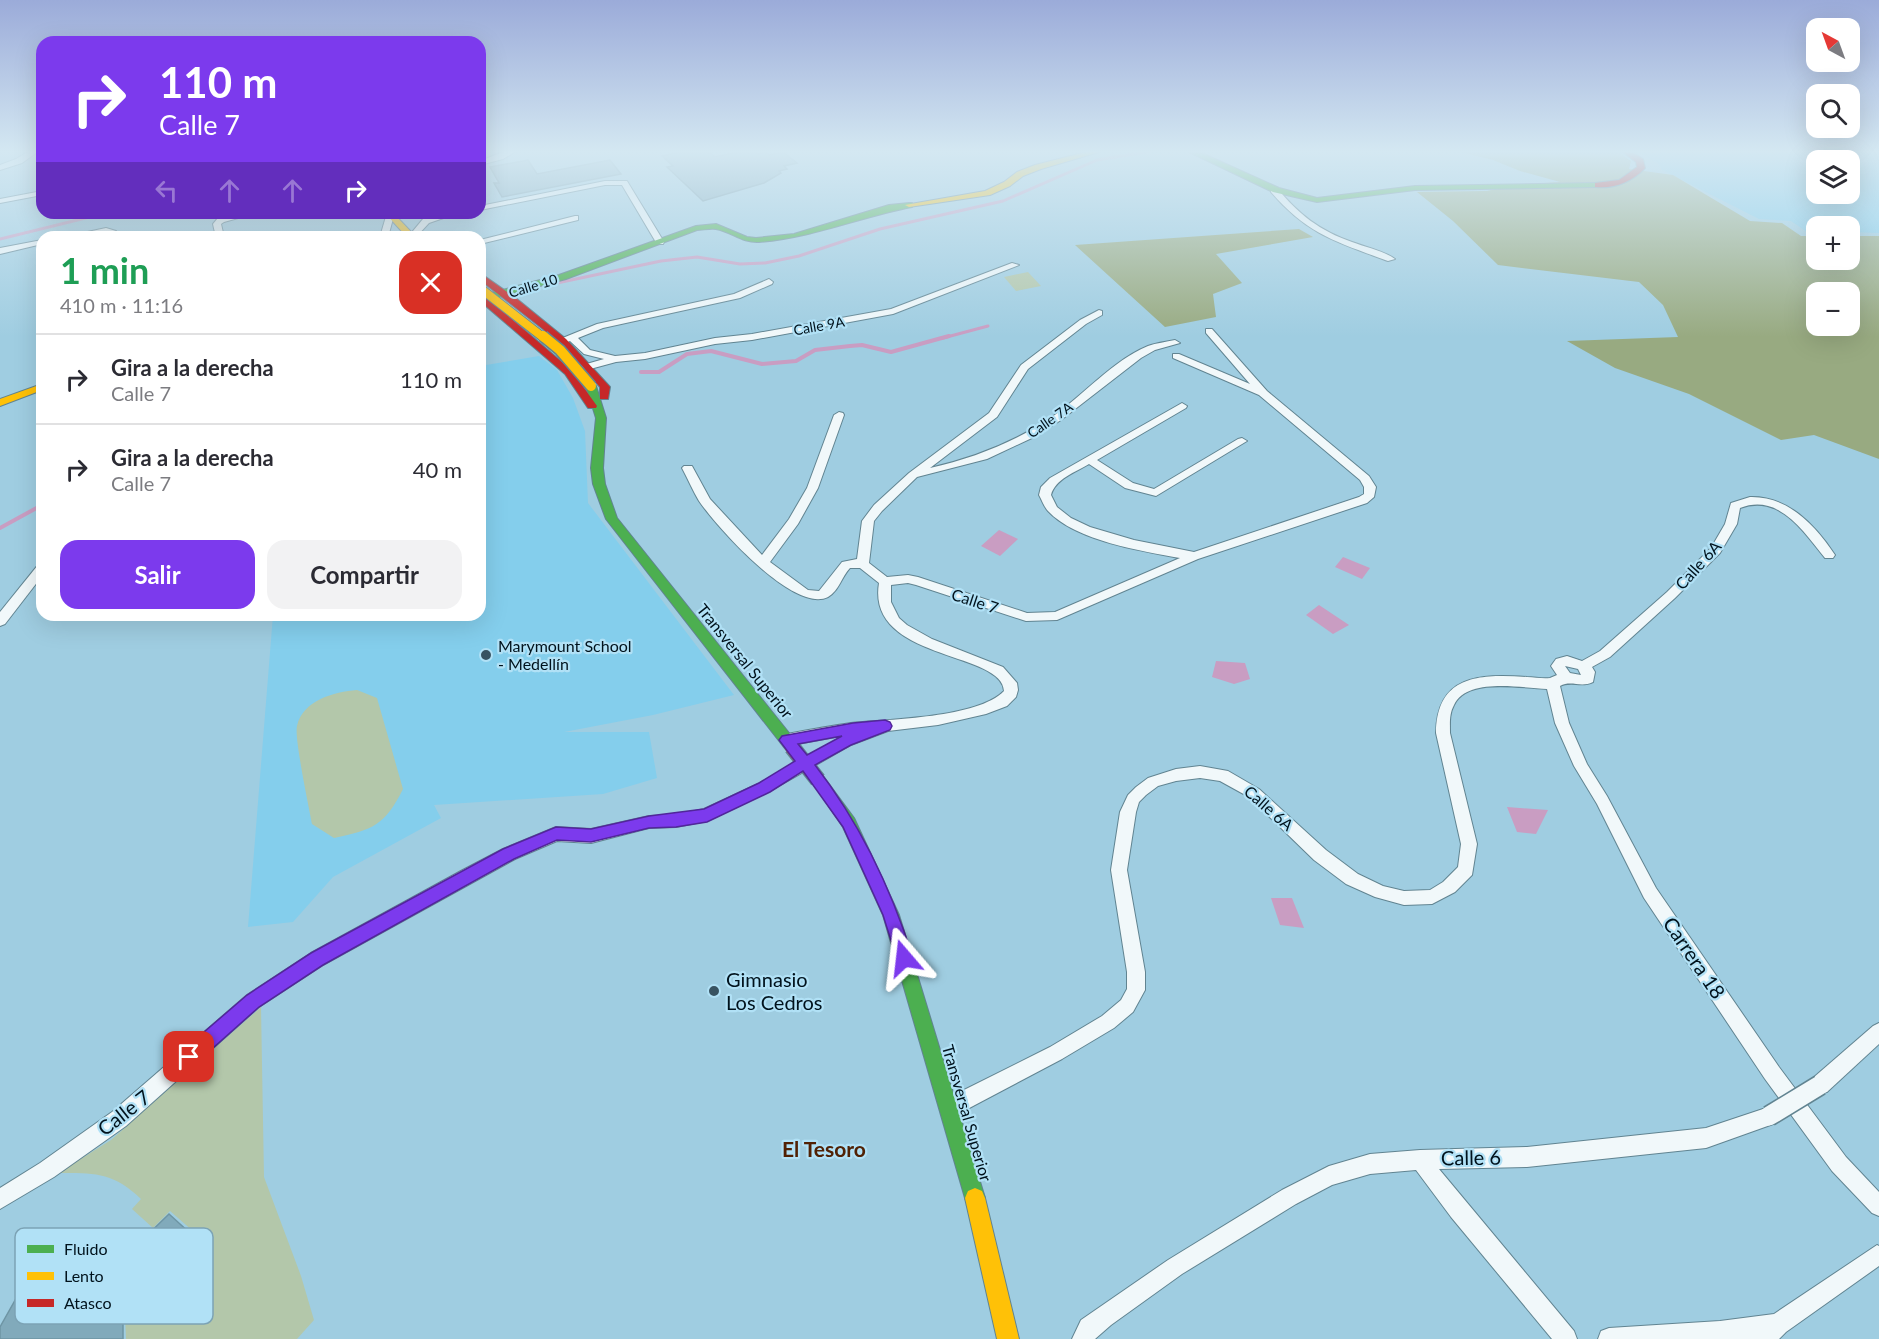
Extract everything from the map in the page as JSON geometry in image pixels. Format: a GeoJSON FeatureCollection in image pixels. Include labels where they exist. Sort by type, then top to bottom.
{"type":"FeatureCollection","features":[{"type":"Feature","properties":{"kind":"main road","name":"Calle 10"},"geometry":{"type":"LineString","coordinates":[[486,290],[502,292],[554,278],[706,226],[726,229],[745,239],[756,240],[795,236],[878,212]]}},
{"type":"Feature","properties":{"kind":"main road"},"geometry":{"type":"LineString","coordinates":[[395,219],[406,231]]}},
{"type":"Feature","properties":{"kind":"main road"},"geometry":{"type":"LineString","coordinates":[[486,288],[554,278]]}},
{"type":"Feature","properties":{"kind":"main road"},"geometry":{"type":"LineString","coordinates":[[527,310],[530,297],[554,278]]}},
{"type":"Feature","properties":{"kind":"main road"},"geometry":{"type":"LineString","coordinates":[[502,292],[527,310],[557,341],[590,365],[605,387],[601,414]]}},
{"type":"Feature","properties":{"kind":"main road","name":"Transversal Superior"},"geometry":{"type":"LineString","coordinates":[[486,293],[560,350],[591,386],[601,414],[597,468],[603,499],[612,519],[790,744],[849,823],[891,915],[983,1227],[1008,1339]]}},
{"type":"Feature","properties":{"kind":"main road"},"geometry":{"type":"LineString","coordinates":[[486,294],[525,334],[557,341]]}},
{"type":"Feature","properties":{"kind":"main road"},"geometry":{"type":"LineString","coordinates":[[557,341],[568,372],[587,402],[601,414]]}},
{"type":"Feature","properties":{"kind":"main road"},"geometry":{"type":"LineString","coordinates":[[0,403],[36,389]]}},
{"type":"Feature","properties":{"kind":"street"},"geometry":{"type":"LineString","coordinates":[[642,212],[660,242]]}},
{"type":"Feature","properties":{"kind":"street"},"geometry":{"type":"LineString","coordinates":[[1296,212],[1308,225],[1328,237],[1391,259]]}},
{"type":"Feature","properties":{"kind":"street"},"geometry":{"type":"LineString","coordinates":[[486,240],[575,218]]}},
{"type":"Feature","properties":{"kind":"street"},"geometry":{"type":"LineString","coordinates":[[219,231],[217,224],[225,219]]}},
{"type":"Feature","properties":{"kind":"street"},"geometry":{"type":"LineString","coordinates":[[417,231],[426,220],[430,219]]}},
{"type":"Feature","properties":{"kind":"street"},"geometry":{"type":"LineString","coordinates":[[0,251],[36,243]]}},
{"type":"Feature","properties":{"kind":"street","name":"Calle 9A"},"geometry":{"type":"LineString","coordinates":[[568,372],[615,359],[645,356],[715,341],[752,338],[893,311],[1015,265]]}},
{"type":"Feature","properties":{"kind":"street"},"geometry":{"type":"LineString","coordinates":[[557,341],[600,326],[737,296],[769,282]]}},
{"type":"Feature","properties":{"kind":"street"},"geometry":{"type":"LineString","coordinates":[[863,564],[868,521],[878,508],[913,475],[993,414],[1024,367],[1083,322],[1099,314]]}},
{"type":"Feature","properties":{"kind":"street"},"geometry":{"type":"LineString","coordinates":[[1209,331],[1263,393]]}},
{"type":"Feature","properties":{"kind":"street","name":"Calle 9A"},"geometry":{"type":"LineString","coordinates":[[557,341],[615,359]]}},
{"type":"Feature","properties":{"kind":"street","name":"Calle 7A"},"geometry":{"type":"LineString","coordinates":[[913,475],[959,465],[1021,440],[1058,417],[1098,384],[1138,356],[1152,348],[1175,343]]}},
{"type":"Feature","properties":{"kind":"street"},"geometry":{"type":"LineString","coordinates":[[1176,356],[1263,393]]}},
{"type":"Feature","properties":{"kind":"street","name":"Calle 7"},"geometry":{"type":"LineString","coordinates":[[790,744],[885,726],[967,714],[1007,699],[1012,689],[1007,678],[998,670],[925,640],[895,623],[883,597],[885,582],[908,579],[1017,615],[1038,618],[1057,616],[1194,556],[1363,500],[1370,495],[1370,487],[1365,478],[1263,393]]}},
{"type":"Feature","properties":{"kind":"street"},"geometry":{"type":"LineString","coordinates":[[1182,406],[1054,480],[1047,487],[1046,499],[1052,509],[1066,520],[1106,537],[1194,556]]}},
{"type":"Feature","properties":{"kind":"street"},"geometry":{"type":"LineString","coordinates":[[763,562],[791,528],[809,495],[819,474],[831,430],[839,415]]}},
{"type":"Feature","properties":{"kind":"street"},"geometry":{"type":"LineString","coordinates":[[1089,459],[1134,489],[1156,493],[1242,441]]}},
{"type":"Feature","properties":{"kind":"street"},"geometry":{"type":"LineString","coordinates":[[688,468],[705,502],[763,562],[802,594],[815,596],[832,588],[839,571],[855,562],[863,564],[885,582]]}},
{"type":"Feature","properties":{"kind":"street","name":"Calle 6A"},"geometry":{"type":"LineString","coordinates":[[949,1108],[1056,1053],[1108,1022],[1127,1006],[1136,990],[1136,972],[1119,870],[1128,812],[1133,799],[1153,782],[1200,772],[1223,775],[1254,793],[1320,855],[1352,879],[1381,892],[1404,898],[1431,897],[1449,887],[1466,870],[1468,844],[1443,733],[1442,718],[1445,705],[1452,695],[1477,682],[1558,680],[1560,671],[1558,666],[1561,662],[1568,661],[1583,666],[1605,654],[1671,595],[1716,550],[1731,524],[1735,506],[1747,500],[1764,501],[1784,508],[1799,518],[1829,555]]}},
{"type":"Feature","properties":{"kind":"street"},"geometry":{"type":"LineString","coordinates":[[0,621],[36,576]]}},
{"type":"Feature","properties":{"kind":"street","name":"Carrera 18"},"geometry":{"type":"LineString","coordinates":[[1558,680],[1562,723],[1581,766],[1602,800],[1650,893],[1772,1073],[1839,1164],[1879,1206]]}},
{"type":"Feature","properties":{"kind":"street","name":"Calle 7"},"geometry":{"type":"LineString","coordinates":[[0,1199],[47,1170],[119,1119],[253,1001],[317,959],[467,876],[543,838],[565,833],[599,834],[649,822],[676,821],[707,815],[765,787],[846,741],[885,726]]}},
{"type":"Feature","properties":{"kind":"street","name":"Calle 6"},"geometry":{"type":"LineString","coordinates":[[1083,1339],[1089,1328],[1103,1317],[1175,1267],[1289,1197],[1329,1176],[1370,1164],[1527,1157],[1706,1138],[1769,1116],[1820,1085],[1879,1032]]}},
{"type":"Feature","properties":{"kind":"street"},"geometry":{"type":"LineString","coordinates":[[1420,1160],[1458,1210],[1566,1339]]}},
{"type":"Feature","properties":{"kind":"street"},"geometry":{"type":"LineString","coordinates":[[1609,1339],[1720,1332],[1771,1332],[1877,1255]]}},
{"type":"Feature","properties":{"kind":"shaded area"},"geometry":{"type":"Polygon","coordinates":[[[1746,212],[1879,212],[1879,233],[1860,232],[1860,216],[1806,216],[1806,231],[1791,221],[1759,219],[1746,212]]]}},
{"type":"Feature","properties":{"kind":"shaded area","name":"Marymount School - Medellín"},"geometry":{"type":"Polygon","coordinates":[[[539,356],[557,370],[573,398],[585,431],[588,503],[734,695],[653,715],[564,732],[649,732],[657,778],[603,794],[434,805],[441,818],[333,877],[293,922],[248,927],[273,621],[486,621],[486,365],[539,356]]]}},
{"type":"Feature","properties":{"kind":"shaded area"},"geometry":{"type":"Polygon","coordinates":[[[999,530],[1018,539],[1000,556],[981,546],[999,530]]]}},
{"type":"Feature","properties":{"kind":"shaded area"},"geometry":{"type":"Polygon","coordinates":[[[1343,557],[1370,568],[1362,579],[1335,567],[1343,557]]]}},
{"type":"Feature","properties":{"kind":"shaded area"},"geometry":{"type":"Polygon","coordinates":[[[1319,605],[1349,625],[1333,634],[1306,615],[1319,605]]]}},
{"type":"Feature","properties":{"kind":"shaded area"},"geometry":{"type":"Polygon","coordinates":[[[1216,661],[1245,663],[1250,679],[1234,684],[1212,677],[1216,661]]]}},
{"type":"Feature","properties":{"kind":"shaded area"},"geometry":{"type":"Polygon","coordinates":[[[1507,807],[1548,810],[1536,834],[1517,832],[1507,807]]]}},
{"type":"Feature","properties":{"kind":"shaded area"},"geometry":{"type":"Polygon","coordinates":[[[1271,898],[1292,898],[1304,928],[1280,925],[1271,898]]]}},
{"type":"Feature","properties":{"kind":"green space"},"geometry":{"type":"Polygon","coordinates":[[[1442,212],[1736,212],[1750,221],[1782,223],[1801,236],[1806,236],[1806,270],[1860,270],[1860,236],[1879,236],[1879,459],[1814,435],[1781,440],[1689,394],[1615,368],[1567,341],[1678,337],[1663,305],[1639,282],[1498,265],[1442,212]]]}},
{"type":"Feature","properties":{"kind":"green space"},"geometry":{"type":"Polygon","coordinates":[[[1299,229],[1313,237],[1216,254],[1242,283],[1213,294],[1216,317],[1165,327],[1075,245],[1299,229]]]}},
{"type":"Feature","properties":{"kind":"green space"},"geometry":{"type":"Polygon","coordinates":[[[1028,272],[1041,286],[1016,291],[1004,277],[1028,272]]]}},
{"type":"Feature","properties":{"kind":"green space"},"geometry":{"type":"Polygon","coordinates":[[[357,690],[377,698],[403,789],[390,811],[376,824],[359,832],[334,838],[312,824],[300,758],[297,726],[306,710],[321,699],[329,695],[357,690]]]}},
{"type":"Feature","properties":{"kind":"green space"},"geometry":{"type":"Polygon","coordinates":[[[261,1007],[264,1177],[301,1276],[314,1320],[297,1339],[126,1339],[125,1324],[213,1324],[213,1228],[189,1228],[170,1211],[153,1228],[132,1209],[141,1199],[121,1184],[93,1174],[58,1173],[111,1140],[261,1007]]]}},
{"type":"Feature","properties":{"kind":"building"},"geometry":{"type":"Polygon","coordinates":[[[169,1214],[184,1228],[155,1228],[169,1214]]]}},
{"type":"Feature","properties":{"kind":"building"},"geometry":{"type":"Polygon","coordinates":[[[15,1300],[15,1324],[123,1324],[123,1339],[0,1339],[0,1327],[15,1300]]]}},
{"type":"Feature","properties":{"kind":"waterway"},"geometry":{"type":"LineString","coordinates":[[557,283],[661,261],[697,257],[740,264],[765,263],[799,256],[880,229],[953,212]]}},
{"type":"Feature","properties":{"kind":"waterway"},"geometry":{"type":"LineString","coordinates":[[0,239],[82,219]]}},
{"type":"Feature","properties":{"kind":"waterway"},"geometry":{"type":"LineString","coordinates":[[943,338],[988,326]]}},
{"type":"Feature","properties":{"kind":"waterway"},"geometry":{"type":"LineString","coordinates":[[641,372],[659,372],[687,354],[711,351],[762,364],[796,361],[815,350],[850,346],[862,345],[891,352],[949,336]]}},
{"type":"Feature","properties":{"kind":"waterway"},"geometry":{"type":"LineString","coordinates":[[0,528],[36,508]]}},
{"type":"Feature","properties":{"kind":"traffic: fast"},"geometry":{"type":"LineString","coordinates":[[486,298],[563,277],[696,228],[716,226],[745,239],[756,240],[795,236],[874,212]]}},
{"type":"Feature","properties":{"kind":"traffic: fast"},"geometry":{"type":"LineString","coordinates":[[591,386],[601,418],[597,468],[599,484],[612,519],[792,747]]}},
{"type":"Feature","properties":{"kind":"traffic: fast"},"geometry":{"type":"LineString","coordinates":[[818,780],[849,823],[891,915],[975,1198]]}},
{"type":"Feature","properties":{"kind":"traffic: slow"},"geometry":{"type":"LineString","coordinates":[[395,219],[406,231]]}},
{"type":"Feature","properties":{"kind":"traffic: slow"},"geometry":{"type":"LineString","coordinates":[[486,293],[560,350],[591,386]]}},
{"type":"Feature","properties":{"kind":"traffic: slow"},"geometry":{"type":"LineString","coordinates":[[0,403],[36,389]]}},
{"type":"Feature","properties":{"kind":"traffic: slow"},"geometry":{"type":"LineString","coordinates":[[975,1198],[1008,1339]]}},
{"type":"Feature","properties":{"kind":"traffic: jam"},"geometry":{"type":"LineString","coordinates":[[486,280],[547,327],[577,355],[605,387],[604,397]]}},
{"type":"Feature","properties":{"kind":"traffic: jam"},"geometry":{"type":"LineString","coordinates":[[486,302],[568,372],[592,406]]}},
{"type":"Feature","properties":{"kind":"traffic: jam"},"geometry":{"type":"LineString","coordinates":[[792,747],[818,780]]}},
{"type":"Feature","properties":{"kind":"place","name":"Marymount School - Medellín"},"geometry":{"type":"Point","coordinates":[486,655]}},
{"type":"Feature","properties":{"kind":"place","name":"Gimnasio Los Cedros"},"geometry":{"type":"Point","coordinates":[714,991]}},
{"type":"Feature","properties":{"kind":"district","name":"El Tesoro"},"geometry":{"type":"Point","coordinates":[824,1150]}},
{"type":"Feature","properties":{"kind":"route"},"geometry":{"type":"LineString","coordinates":[[189,1057],[253,1001],[317,959],[509,854],[556,834],[591,836],[649,822],[676,821],[707,815],[741,800],[785,774],[805,763],[825,752],[846,741],[885,726],[853,729],[787,740],[792,747],[805,763],[818,780],[849,823],[891,915],[904,958]]}}]}
